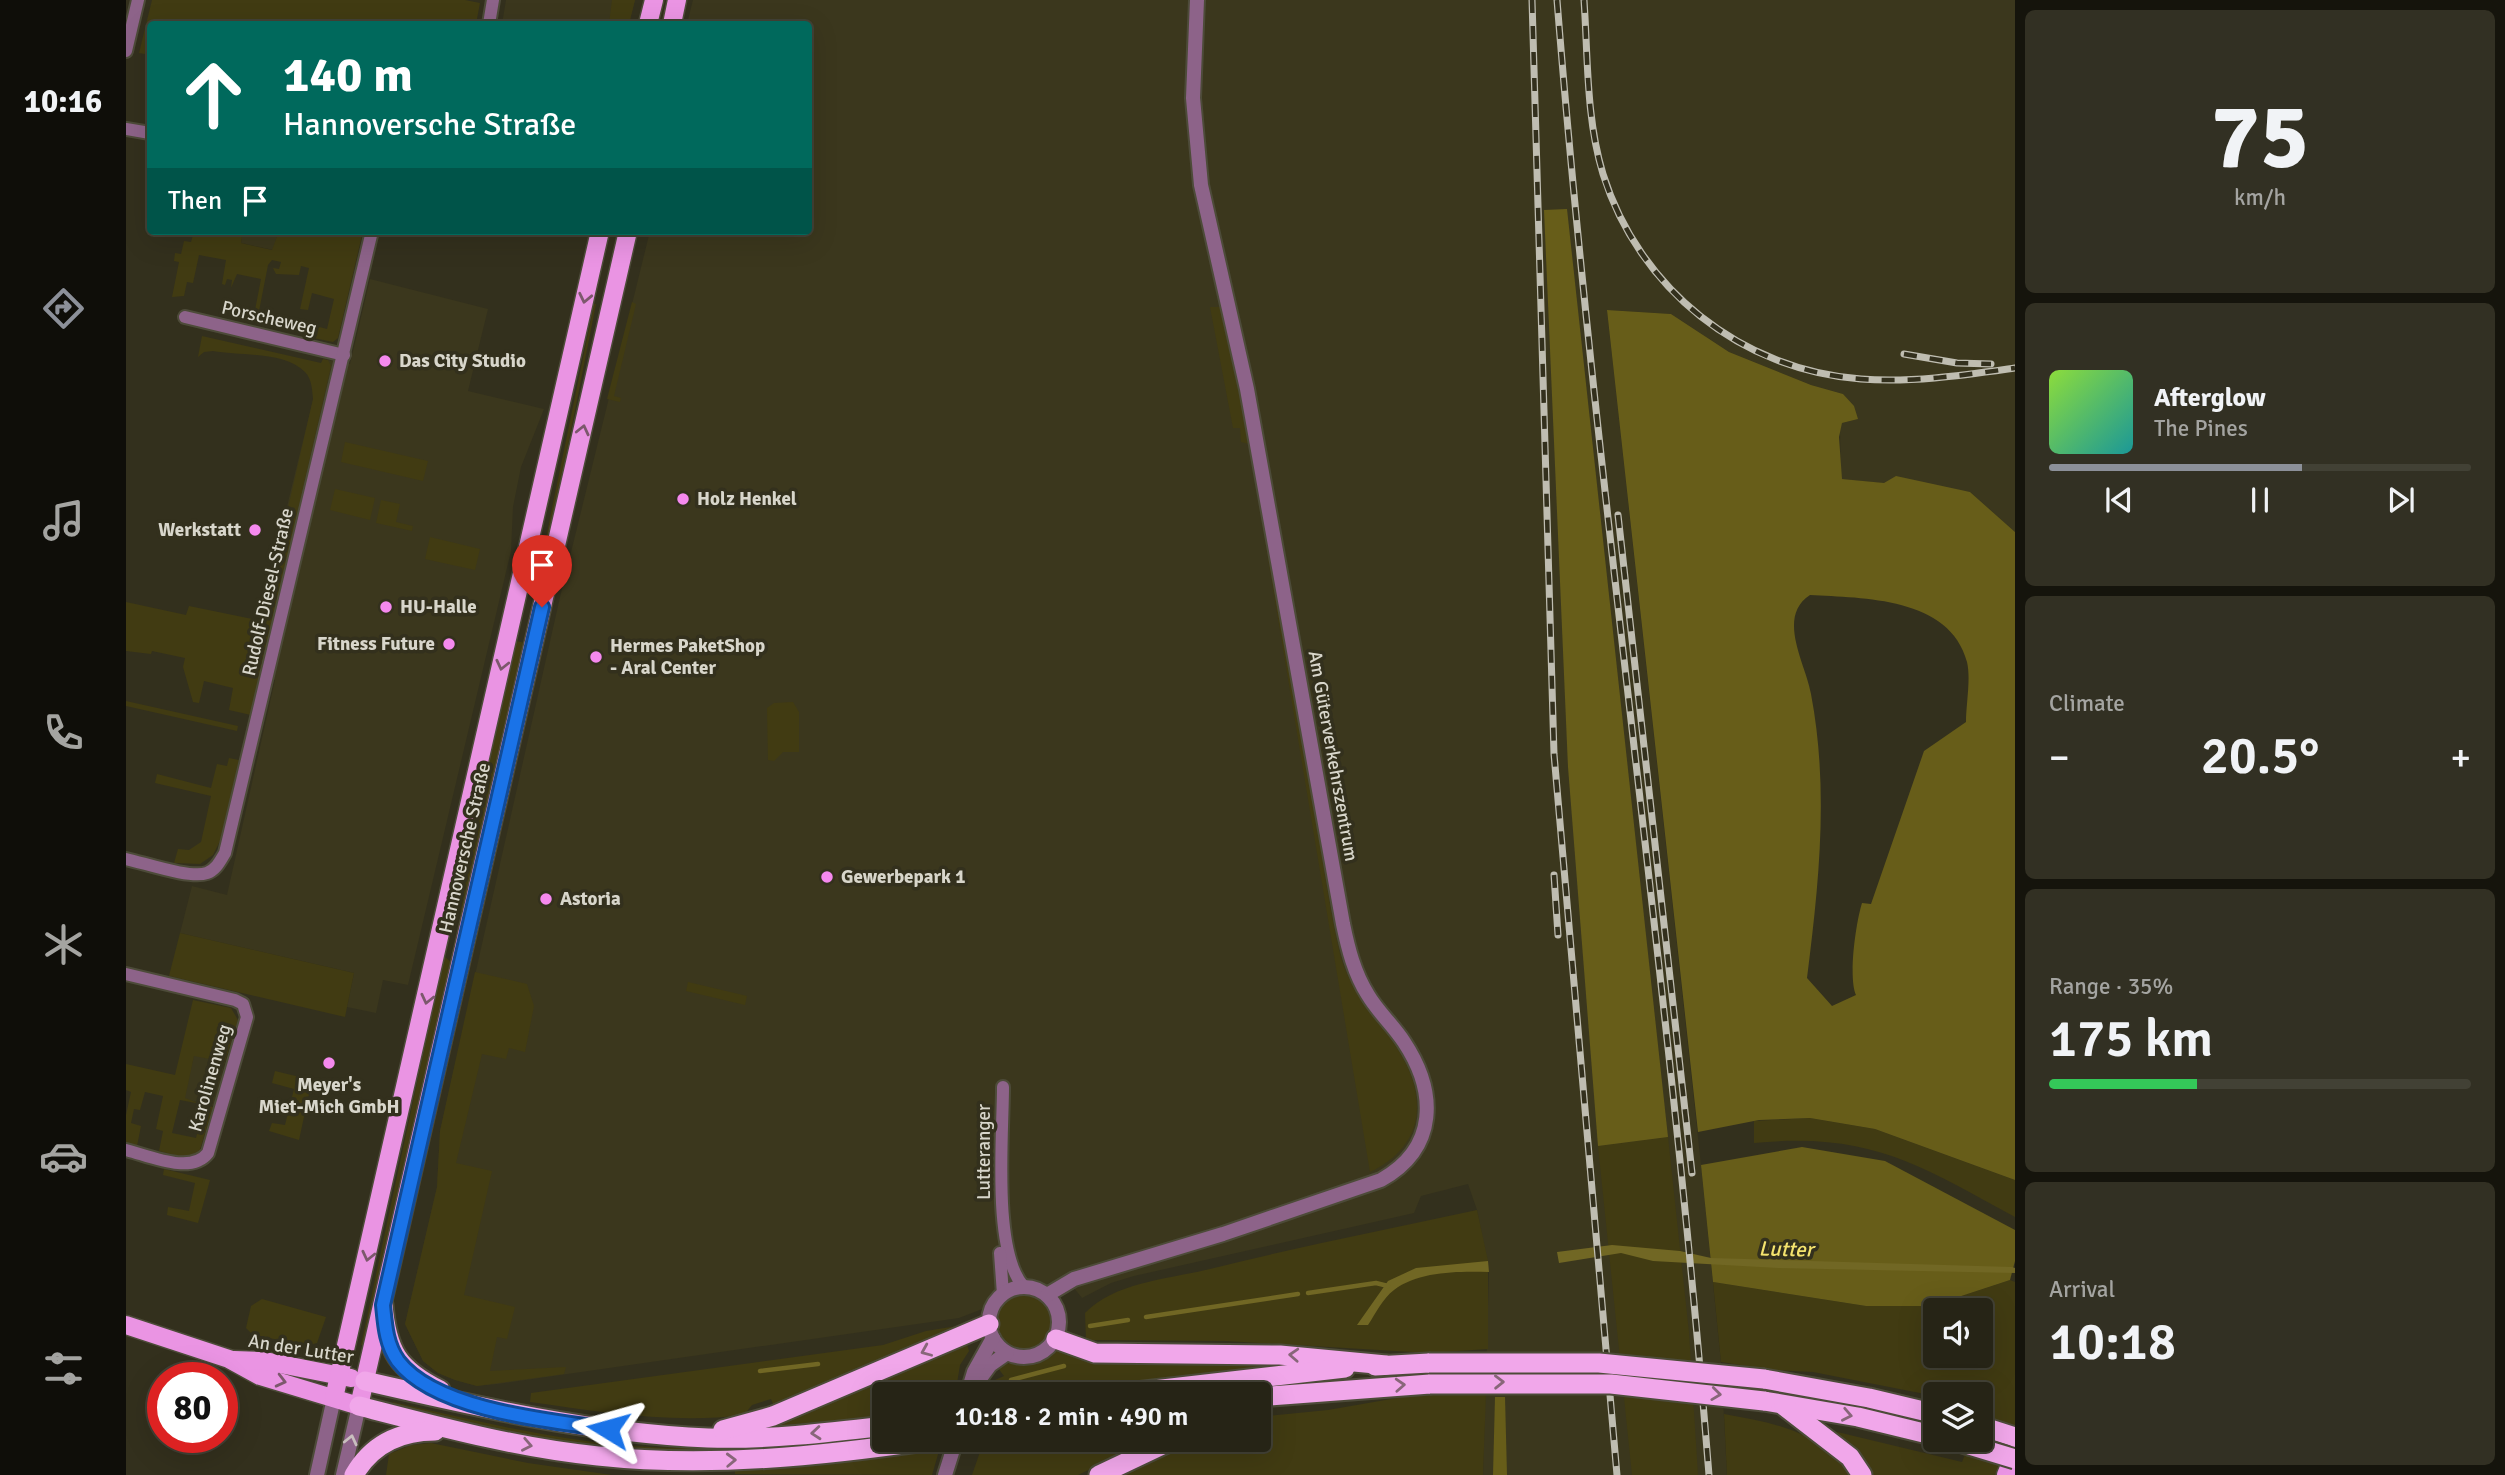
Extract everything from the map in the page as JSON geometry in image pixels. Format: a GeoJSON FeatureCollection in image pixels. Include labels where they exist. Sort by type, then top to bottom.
{"type":"FeatureCollection","features":[{"type":"Feature","properties":{"kind":"highway"},"geometry":{"type":"LineString","coordinates":[[383,1305],[386,1337],[397,1359],[416,1378],[466,1403]]}},
{"type":"Feature","properties":{"kind":"highway"},"geometry":{"type":"LineString","coordinates":[[687,1436],[773,1416],[991,1331]]}},
{"type":"Feature","properties":{"kind":"highway"},"geometry":{"type":"LineString","coordinates":[[1056,1339],[1095,1353],[1280,1354],[1387,1365]]}},
{"type":"Feature","properties":{"kind":"highway"},"geometry":{"type":"LineString","coordinates":[[1215,1382],[1387,1365],[1599,1363],[1764,1380],[1833,1391],[1923,1411]]}},
{"type":"Feature","properties":{"kind":"highway"},"geometry":{"type":"LineString","coordinates":[[1265,1382],[1295,1372]]}},
{"type":"Feature","properties":{"kind":"highway"},"geometry":{"type":"LineString","coordinates":[[365,1381],[547,1420],[687,1436],[767,1436],[872,1427]]}},
{"type":"Feature","properties":{"kind":"highway"},"geometry":{"type":"LineString","coordinates":[[1271,1397],[1430,1384],[1611,1384],[1772,1402],[1923,1433]]}},
{"type":"Feature","properties":{"kind":"highway"},"geometry":{"type":"LineString","coordinates":[[1772,1402],[1850,1457],[1862,1475]]}},
{"type":"Feature","properties":{"kind":"highway"},"geometry":{"type":"LineString","coordinates":[[359,1406],[547,1449],[704,1475]]}},
{"type":"Feature","properties":{"kind":"highway"},"geometry":{"type":"LineString","coordinates":[[1993,1430],[2015,1437]]}},
{"type":"Feature","properties":{"kind":"highway"},"geometry":{"type":"LineString","coordinates":[[354,1475],[370,1453],[400,1436],[416,1432],[460,1431]]}},
{"type":"Feature","properties":{"kind":"highway"},"geometry":{"type":"LineString","coordinates":[[614,1458],[697,1461],[775,1458],[872,1447]]}},
{"type":"Feature","properties":{"kind":"highway"},"geometry":{"type":"LineString","coordinates":[[1099,1475],[1147,1452]]}},
{"type":"Feature","properties":{"kind":"highway"},"geometry":{"type":"LineString","coordinates":[[1991,1452],[2015,1459]]}},
{"type":"Feature","properties":{"kind":"main road"},"geometry":{"type":"LineString","coordinates":[[649,21],[654,0]]}},
{"type":"Feature","properties":{"kind":"main road"},"geometry":{"type":"LineString","coordinates":[[673,21],[677,0]]}},
{"type":"Feature","properties":{"kind":"main road","name":"Hannoversche Straße"},"geometry":{"type":"LineString","coordinates":[[334,1398],[597,235]]}},
{"type":"Feature","properties":{"kind":"main road","name":"Hannoversche Straße"},"geometry":{"type":"LineString","coordinates":[[359,1406],[625,235]]}},
{"type":"Feature","properties":{"kind":"main road","name":"An der Lutter"},"geometry":{"type":"LineString","coordinates":[[126,1325],[229,1359],[260,1376],[359,1406]]}},
{"type":"Feature","properties":{"kind":"main road","name":"An der Lutter"},"geometry":{"type":"LineString","coordinates":[[229,1359],[265,1362],[365,1381]]}},
{"type":"Feature","properties":{"kind":"main road"},"geometry":{"type":"LineString","coordinates":[[2006,1475],[2015,1453]]}},
{"type":"Feature","properties":{"kind":"street"},"geometry":{"type":"LineString","coordinates":[[126,51],[138,0]]}},
{"type":"Feature","properties":{"kind":"street"},"geometry":{"type":"LineString","coordinates":[[490,21],[493,0]]}},
{"type":"Feature","properties":{"kind":"street","name":"Am Güterverkehrszentrum"},"geometry":{"type":"LineString","coordinates":[[1047,1295],[1089,1274],[1211,1238],[1381,1180],[1404,1165],[1413,1153],[1424,1129],[1427,1111],[1425,1085],[1418,1067],[1396,1030],[1363,986],[1352,961],[1343,924],[1241,363],[1201,185],[1193,98],[1197,0]]}},
{"type":"Feature","properties":{"kind":"street"},"geometry":{"type":"LineString","coordinates":[[126,129],[147,132]]}},
{"type":"Feature","properties":{"kind":"street","name":"Rudolf-Diesel-Straße"},"geometry":{"type":"LineString","coordinates":[[126,859],[189,874],[205,874],[217,867],[225,853],[371,235]]}},
{"type":"Feature","properties":{"kind":"street","name":"Porscheweg"},"geometry":{"type":"LineString","coordinates":[[185,317],[344,355]]}},
{"type":"Feature","properties":{"kind":"street","name":"Karolinenweg"},"geometry":{"type":"LineString","coordinates":[[126,975],[235,1000],[243,1004],[247,1017],[208,1153],[201,1162],[190,1165],[126,1150]]}},
{"type":"Feature","properties":{"kind":"street","name":"Lutteranger"},"geometry":{"type":"LineString","coordinates":[[972,1382],[991,1331],[992,1308],[1003,1294],[999,1248],[1003,1217],[1003,1087]]}},
{"type":"Feature","properties":{"kind":"street","name":"Lutteranger"},"geometry":{"type":"LineString","coordinates":[[1003,1217],[1011,1269],[1024,1287]]}},
{"type":"Feature","properties":{"kind":"street"},"geometry":{"type":"LineString","coordinates":[[1058,1309],[1089,1274]]}},
{"type":"Feature","properties":{"kind":"street"},"geometry":{"type":"LineString","coordinates":[[991,1331],[1007,1353],[1017,1357],[1040,1354],[1056,1339],[1060,1321],[1058,1309],[1047,1295],[1024,1287],[1003,1294]]}},
{"type":"Feature","properties":{"kind":"street","name":"Lutteranger"},"geometry":{"type":"LineString","coordinates":[[978,1382],[990,1365],[1007,1353]]}},
{"type":"Feature","properties":{"kind":"street","name":"Hannoversche Straße"},"geometry":{"type":"LineString","coordinates":[[317,1475],[334,1398]]}},
{"type":"Feature","properties":{"kind":"street","name":"Hannoversche Straße"},"geometry":{"type":"LineString","coordinates":[[343,1475],[359,1406]]}},
{"type":"Feature","properties":{"kind":"street"},"geometry":{"type":"LineString","coordinates":[[945,1475],[954,1452]]}},
{"type":"Feature","properties":{"kind":"street"},"geometry":{"type":"LineString","coordinates":[[955,1475],[957,1452]]}},
{"type":"Feature","properties":{"kind":"shaded area"},"geometry":{"type":"Polygon","coordinates":[[[152,0],[465,0],[480,3],[477,21],[147,21],[147,54],[139,53],[152,0]]]}},
{"type":"Feature","properties":{"kind":"shaded area"},"geometry":{"type":"Polygon","coordinates":[[[506,0],[635,0],[630,21],[502,21],[506,0]]]}},
{"type":"Feature","properties":{"kind":"shaded area"},"geometry":{"type":"Polygon","coordinates":[[[612,0],[635,0],[630,21],[609,21],[612,0]]]}},
{"type":"Feature","properties":{"kind":"shaded area"},"geometry":{"type":"Polygon","coordinates":[[[693,0],[2015,0],[2015,532],[1970,492],[1841,479],[1842,423],[1857,419],[1843,394],[1811,385],[1729,352],[1671,314],[1607,310],[1701,1165],[1721,1362],[1727,1475],[1483,1475],[1489,1272],[1477,1210],[1468,1184],[1421,1196],[1414,1213],[1134,1276],[1111,1283],[1082,1298],[1065,1277],[959,1318],[477,1386],[438,1373],[423,1361],[405,1324],[437,1187],[440,1131],[560,597],[649,235],[812,235],[812,21],[688,21],[693,0]]]}},
{"type":"Feature","properties":{"kind":"shaded area"},"geometry":{"type":"Polygon","coordinates":[[[1567,209],[1668,1137],[1598,1146],[1568,767],[1544,210],[1567,209]]]}},
{"type":"Feature","properties":{"kind":"shaded area"},"geometry":{"type":"Polygon","coordinates":[[[193,235],[242,235],[241,243],[272,250],[278,235],[362,235],[338,338],[333,342],[309,337],[312,325],[327,329],[334,299],[312,293],[308,310],[300,309],[309,268],[301,266],[299,275],[276,274],[273,268],[279,269],[281,262],[272,260],[268,265],[259,311],[255,310],[261,279],[237,274],[231,288],[232,280],[227,279],[225,285],[222,284],[226,260],[199,255],[193,283],[187,282],[184,296],[172,297],[179,262],[174,261],[175,253],[181,254],[184,241],[191,242],[193,235]]]}},
{"type":"Feature","properties":{"kind":"shaded area"},"geometry":{"type":"Polygon","coordinates":[[[242,235],[278,235],[273,250],[241,243],[242,235]]]}},
{"type":"Feature","properties":{"kind":"shaded area"},"geometry":{"type":"Polygon","coordinates":[[[370,279],[488,309],[468,391],[544,409],[521,467],[513,507],[511,551],[408,985],[383,980],[376,1013],[347,1007],[354,973],[180,933],[192,886],[227,895],[275,680],[251,673],[289,498],[323,359],[350,364],[370,279]]]}},
{"type":"Feature","properties":{"kind":"shaded area"},"geometry":{"type":"Polygon","coordinates":[[[632,302],[636,304],[614,396],[621,398],[620,402],[607,399],[632,302]]]}},
{"type":"Feature","properties":{"kind":"shaded area"},"geometry":{"type":"Polygon","coordinates":[[[596,304],[545,563],[541,562],[596,304]]]}},
{"type":"Feature","properties":{"kind":"shaded area"},"geometry":{"type":"Polygon","coordinates":[[[1210,307],[1223,307],[1286,635],[1329,902],[1340,954],[1358,994],[1397,1047],[1415,1086],[1416,1119],[1409,1138],[1388,1161],[1370,1172],[1249,444],[1241,442],[1240,428],[1233,428],[1210,307]]]}},
{"type":"Feature","properties":{"kind":"shaded area"},"geometry":{"type":"Polygon","coordinates":[[[1607,310],[1671,314],[1729,352],[1811,385],[1843,394],[1854,406],[1858,419],[1842,423],[1839,437],[1842,479],[1884,483],[1896,476],[1970,492],[2015,532],[2015,1180],[1875,1129],[1810,1118],[1759,1120],[1698,1132],[1607,310]],[[1810,595],[1800,604],[1794,628],[1811,694],[1820,765],[1818,871],[1807,978],[1832,1006],[1856,995],[1853,963],[1862,903],[1871,904],[1924,751],[1966,722],[1969,676],[1967,662],[1958,641],[1943,625],[1924,613],[1878,600],[1810,595]]]}},
{"type":"Feature","properties":{"kind":"shaded area"},"geometry":{"type":"Polygon","coordinates":[[[202,336],[321,363],[323,359],[328,360],[331,366],[251,715],[229,710],[233,688],[204,681],[199,703],[193,702],[183,667],[185,658],[152,651],[151,654],[126,651],[126,602],[186,615],[189,606],[262,621],[313,399],[311,385],[305,372],[296,365],[274,357],[213,351],[204,352],[198,357],[202,336]]]}},
{"type":"Feature","properties":{"kind":"shaded area"},"geometry":{"type":"Polygon","coordinates":[[[345,442],[428,461],[423,481],[341,462],[345,442]]]}},
{"type":"Feature","properties":{"kind":"shaded area"},"geometry":{"type":"Polygon","coordinates":[[[335,489],[375,498],[370,520],[330,510],[335,489]]]}},
{"type":"Feature","properties":{"kind":"shaded area"},"geometry":{"type":"Polygon","coordinates":[[[381,500],[400,504],[396,522],[413,526],[412,531],[376,523],[381,500]]]}},
{"type":"Feature","properties":{"kind":"shaded area"},"geometry":{"type":"Polygon","coordinates":[[[430,537],[480,549],[475,570],[425,559],[430,537]]]}},
{"type":"Feature","properties":{"kind":"shaded area"},"geometry":{"type":"Polygon","coordinates":[[[516,641],[526,643],[463,915],[460,915],[482,785],[516,641]]]}},
{"type":"Feature","properties":{"kind":"shaded area"},"geometry":{"type":"Polygon","coordinates":[[[126,701],[238,726],[237,731],[126,706],[126,701]]]}},
{"type":"Feature","properties":{"kind":"shaded area"},"geometry":{"type":"Polygon","coordinates":[[[793,702],[799,712],[799,752],[783,752],[774,761],[768,760],[767,708],[774,703],[793,702]]]}},
{"type":"Feature","properties":{"kind":"shaded area"},"geometry":{"type":"Polygon","coordinates":[[[229,758],[239,760],[220,841],[213,855],[200,864],[174,863],[178,849],[189,850],[201,842],[211,796],[155,783],[157,774],[211,788],[217,764],[227,766],[229,758]]]}},
{"type":"Feature","properties":{"kind":"shaded area"},"geometry":{"type":"Polygon","coordinates":[[[180,933],[354,973],[345,1017],[169,976],[180,933]]]}},
{"type":"Feature","properties":{"kind":"shaded area"},"geometry":{"type":"Polygon","coordinates":[[[444,956],[453,964],[366,1346],[361,1345],[444,956]]]}},
{"type":"Feature","properties":{"kind":"shaded area"},"geometry":{"type":"Polygon","coordinates":[[[475,972],[527,984],[534,1006],[525,1052],[509,1048],[506,1059],[482,1054],[456,1163],[492,1171],[464,1295],[515,1307],[507,1339],[497,1337],[490,1371],[566,1367],[564,1374],[477,1386],[438,1373],[423,1361],[405,1324],[437,1187],[440,1131],[475,972]]]}},
{"type":"Feature","properties":{"kind":"shaded area"},"geometry":{"type":"Polygon","coordinates":[[[688,982],[747,996],[745,1005],[686,991],[688,982]]]}},
{"type":"Feature","properties":{"kind":"shaded area"},"geometry":{"type":"Polygon","coordinates":[[[193,1000],[231,1008],[238,1020],[225,1062],[194,1056],[185,1098],[201,1104],[180,1100],[172,1133],[196,1138],[204,1105],[213,1107],[199,1153],[190,1159],[159,1151],[163,1131],[156,1129],[163,1096],[145,1092],[140,1110],[134,1109],[131,1123],[141,1126],[137,1146],[126,1143],[126,1115],[131,1092],[126,1090],[126,1064],[175,1075],[193,1000]]]}},
{"type":"Feature","properties":{"kind":"shaded area"},"geometry":{"type":"Polygon","coordinates":[[[194,1055],[225,1062],[214,1106],[184,1099],[194,1055]]]}},
{"type":"Feature","properties":{"kind":"shaded area"},"geometry":{"type":"Polygon","coordinates":[[[275,1071],[312,1080],[299,1140],[269,1131],[272,1123],[285,1125],[294,1089],[272,1083],[275,1071]]]}},
{"type":"Feature","properties":{"kind":"shaded area"},"geometry":{"type":"Polygon","coordinates":[[[1810,1118],[1875,1129],[2015,1180],[2015,1217],[1920,1167],[1891,1156],[1830,1142],[1754,1143],[1754,1121],[1810,1118]]]}},
{"type":"Feature","properties":{"kind":"shaded area"},"geometry":{"type":"Polygon","coordinates":[[[1668,1137],[1689,1333],[1698,1475],[1632,1475],[1598,1146],[1668,1137]]]}},
{"type":"Feature","properties":{"kind":"shaded area"},"geometry":{"type":"Polygon","coordinates":[[[1802,1147],[1885,1161],[2015,1230],[2015,1261],[2010,1280],[1955,1298],[1923,1298],[1923,1306],[1866,1306],[1713,1282],[1701,1165],[1802,1147]]]}},
{"type":"Feature","properties":{"kind":"shaded area"},"geometry":{"type":"Polygon","coordinates":[[[164,1169],[210,1180],[198,1223],[167,1215],[168,1207],[189,1211],[195,1183],[163,1175],[164,1169]]]}},
{"type":"Feature","properties":{"kind":"shaded area"},"geometry":{"type":"Polygon","coordinates":[[[1477,1210],[1488,1261],[1488,1349],[1429,1353],[1226,1341],[1086,1340],[1085,1313],[1111,1294],[1127,1288],[1477,1210]]]}},
{"type":"Feature","properties":{"kind":"shaded area"},"geometry":{"type":"Polygon","coordinates":[[[1612,1245],[1680,1251],[1711,1258],[2012,1267],[2015,1268],[2015,1273],[1778,1268],[1653,1261],[1621,1253],[1559,1263],[1557,1252],[1612,1245]]]}},
{"type":"Feature","properties":{"kind":"shaded area"},"geometry":{"type":"Polygon","coordinates":[[[1488,1261],[1489,1272],[1440,1274],[1404,1284],[1386,1297],[1368,1325],[1357,1325],[1388,1281],[1416,1268],[1488,1261]]]}},
{"type":"Feature","properties":{"kind":"shaded area"},"geometry":{"type":"Polygon","coordinates":[[[2010,1280],[2015,1282],[2015,1427],[1996,1475],[1869,1475],[1829,1430],[1962,1462],[1966,1452],[1993,1452],[1993,1382],[1923,1382],[1923,1394],[1813,1372],[1772,1370],[1721,1362],[1713,1282],[1866,1306],[1923,1306],[1923,1368],[1993,1368],[1993,1298],[1955,1298],[2010,1280]]]}},
{"type":"Feature","properties":{"kind":"shaded area"},"geometry":{"type":"Polygon","coordinates":[[[1019,1295],[1029,1295],[1044,1303],[1050,1312],[1050,1334],[1044,1343],[1029,1351],[1019,1351],[1001,1339],[996,1328],[996,1318],[1008,1300],[1019,1295]]]}},
{"type":"Feature","properties":{"kind":"shaded area"},"geometry":{"type":"Polygon","coordinates":[[[262,1299],[326,1317],[317,1343],[305,1346],[252,1334],[246,1328],[251,1306],[262,1299]]]}},
{"type":"Feature","properties":{"kind":"shaded area"},"geometry":{"type":"Polygon","coordinates":[[[957,1326],[960,1328],[774,1406],[771,1399],[752,1405],[744,1415],[664,1417],[530,1402],[531,1393],[883,1345],[926,1331],[957,1326]]]}},
{"type":"Feature","properties":{"kind":"shaded area"},"geometry":{"type":"Polygon","coordinates":[[[966,1341],[969,1351],[960,1365],[957,1382],[872,1382],[872,1417],[764,1427],[966,1341]]]}},
{"type":"Feature","properties":{"kind":"shaded area"},"geometry":{"type":"Polygon","coordinates":[[[1057,1348],[1281,1364],[1144,1382],[994,1382],[1004,1376],[998,1368],[1005,1364],[1034,1361],[1049,1355],[1057,1348]]]}},
{"type":"Feature","properties":{"kind":"shaded area"},"geometry":{"type":"Polygon","coordinates":[[[1486,1394],[1483,1475],[1117,1475],[1166,1452],[1271,1452],[1271,1416],[1328,1410],[1414,1395],[1486,1394]]]}},
{"type":"Feature","properties":{"kind":"shaded area"},"geometry":{"type":"Polygon","coordinates":[[[1495,1397],[1505,1397],[1507,1475],[1493,1475],[1495,1397]]]}},
{"type":"Feature","properties":{"kind":"shaded area"},"geometry":{"type":"Polygon","coordinates":[[[393,1402],[513,1428],[603,1443],[679,1448],[815,1441],[816,1445],[698,1452],[609,1449],[486,1428],[392,1406],[393,1402]]]}},
{"type":"Feature","properties":{"kind":"shaded area"},"geometry":{"type":"Polygon","coordinates":[[[1724,1414],[1795,1431],[1825,1448],[1851,1475],[1727,1475],[1724,1414]]]}},
{"type":"Feature","properties":{"kind":"shaded area"},"geometry":{"type":"Polygon","coordinates":[[[431,1443],[528,1463],[612,1475],[386,1475],[389,1454],[411,1445],[431,1443]]]}},
{"type":"Feature","properties":{"kind":"shaded area"},"geometry":{"type":"Polygon","coordinates":[[[939,1452],[932,1475],[735,1474],[735,1470],[939,1452]]]}},
{"type":"Feature","properties":{"kind":"shaded area"},"geometry":{"type":"Polygon","coordinates":[[[980,1452],[1125,1452],[1078,1475],[972,1475],[980,1452]]]}},
{"type":"Feature","properties":{"kind":"waterway"},"geometry":{"type":"LineString","coordinates":[[1308,1293],[1376,1283],[1388,1286]]}},
{"type":"Feature","properties":{"kind":"waterway"},"geometry":{"type":"LineString","coordinates":[[1146,1317],[1298,1294]]}},
{"type":"Feature","properties":{"kind":"waterway"},"geometry":{"type":"LineString","coordinates":[[1090,1326],[1128,1320]]}},
{"type":"Feature","properties":{"kind":"waterway"},"geometry":{"type":"LineString","coordinates":[[760,1371],[818,1364]]}},
{"type":"Feature","properties":{"kind":"waterway"},"geometry":{"type":"LineString","coordinates":[[1011,1382],[1064,1366]]}},
{"type":"Feature","properties":{"kind":"railway"},"geometry":{"type":"LineString","coordinates":[[1532,0],[1554,754],[1617,1475]]}},
{"type":"Feature","properties":{"kind":"railway"},"geometry":{"type":"LineString","coordinates":[[1557,0],[1573,185],[1674,1106],[1709,1475]]}},
{"type":"Feature","properties":{"kind":"railway"},"geometry":{"type":"LineString","coordinates":[[1584,0],[1593,131],[1603,174],[1620,215],[1642,253],[1669,287],[1700,316],[1736,341],[1775,359],[1817,372],[1861,379],[1900,380],[2015,368]]}},
{"type":"Feature","properties":{"kind":"railway"},"geometry":{"type":"LineString","coordinates":[[1904,354],[1957,363],[1991,364]]}},
{"type":"Feature","properties":{"kind":"railway"},"geometry":{"type":"LineString","coordinates":[[1618,515],[1692,1173]]}},
{"type":"Feature","properties":{"kind":"railway"},"geometry":{"type":"LineString","coordinates":[[1554,875],[1558,935]]}},
{"type":"Feature","properties":{"kind":"place","name":"Das City Studio"},"geometry":{"type":"Point","coordinates":[385,361]}},
{"type":"Feature","properties":{"kind":"place","name":"Holz Henkel"},"geometry":{"type":"Point","coordinates":[683,499]}},
{"type":"Feature","properties":{"kind":"place","name":"Werkstatt"},"geometry":{"type":"Point","coordinates":[255,530]}},
{"type":"Feature","properties":{"kind":"place","name":"HU-Halle"},"geometry":{"type":"Point","coordinates":[386,607]}},
{"type":"Feature","properties":{"kind":"place","name":"Fitness Future"},"geometry":{"type":"Point","coordinates":[449,644]}},
{"type":"Feature","properties":{"kind":"place","name":"Hermes PaketShop - Aral Center"},"geometry":{"type":"Point","coordinates":[596,657]}},
{"type":"Feature","properties":{"kind":"place","name":"Gewerbepark 1"},"geometry":{"type":"Point","coordinates":[827,877]}},
{"type":"Feature","properties":{"kind":"place","name":"Astoria"},"geometry":{"type":"Point","coordinates":[546,899]}},
{"type":"Feature","properties":{"kind":"place","name":"Meyer's Miet-Mich GmbH"},"geometry":{"type":"Point","coordinates":[329,1063]}},
{"type":"Feature","properties":{"kind":"route"},"geometry":{"type":"LineString","coordinates":[[542,607],[383,1305],[389,1344],[397,1359],[410,1373],[424,1382],[466,1403],[547,1420],[608,1429]]}},
{"type":"Feature","properties":{"kind":"water label","name":"Lutter"},"geometry":{"type":"Point","coordinates":[1786,1249]}}]}
